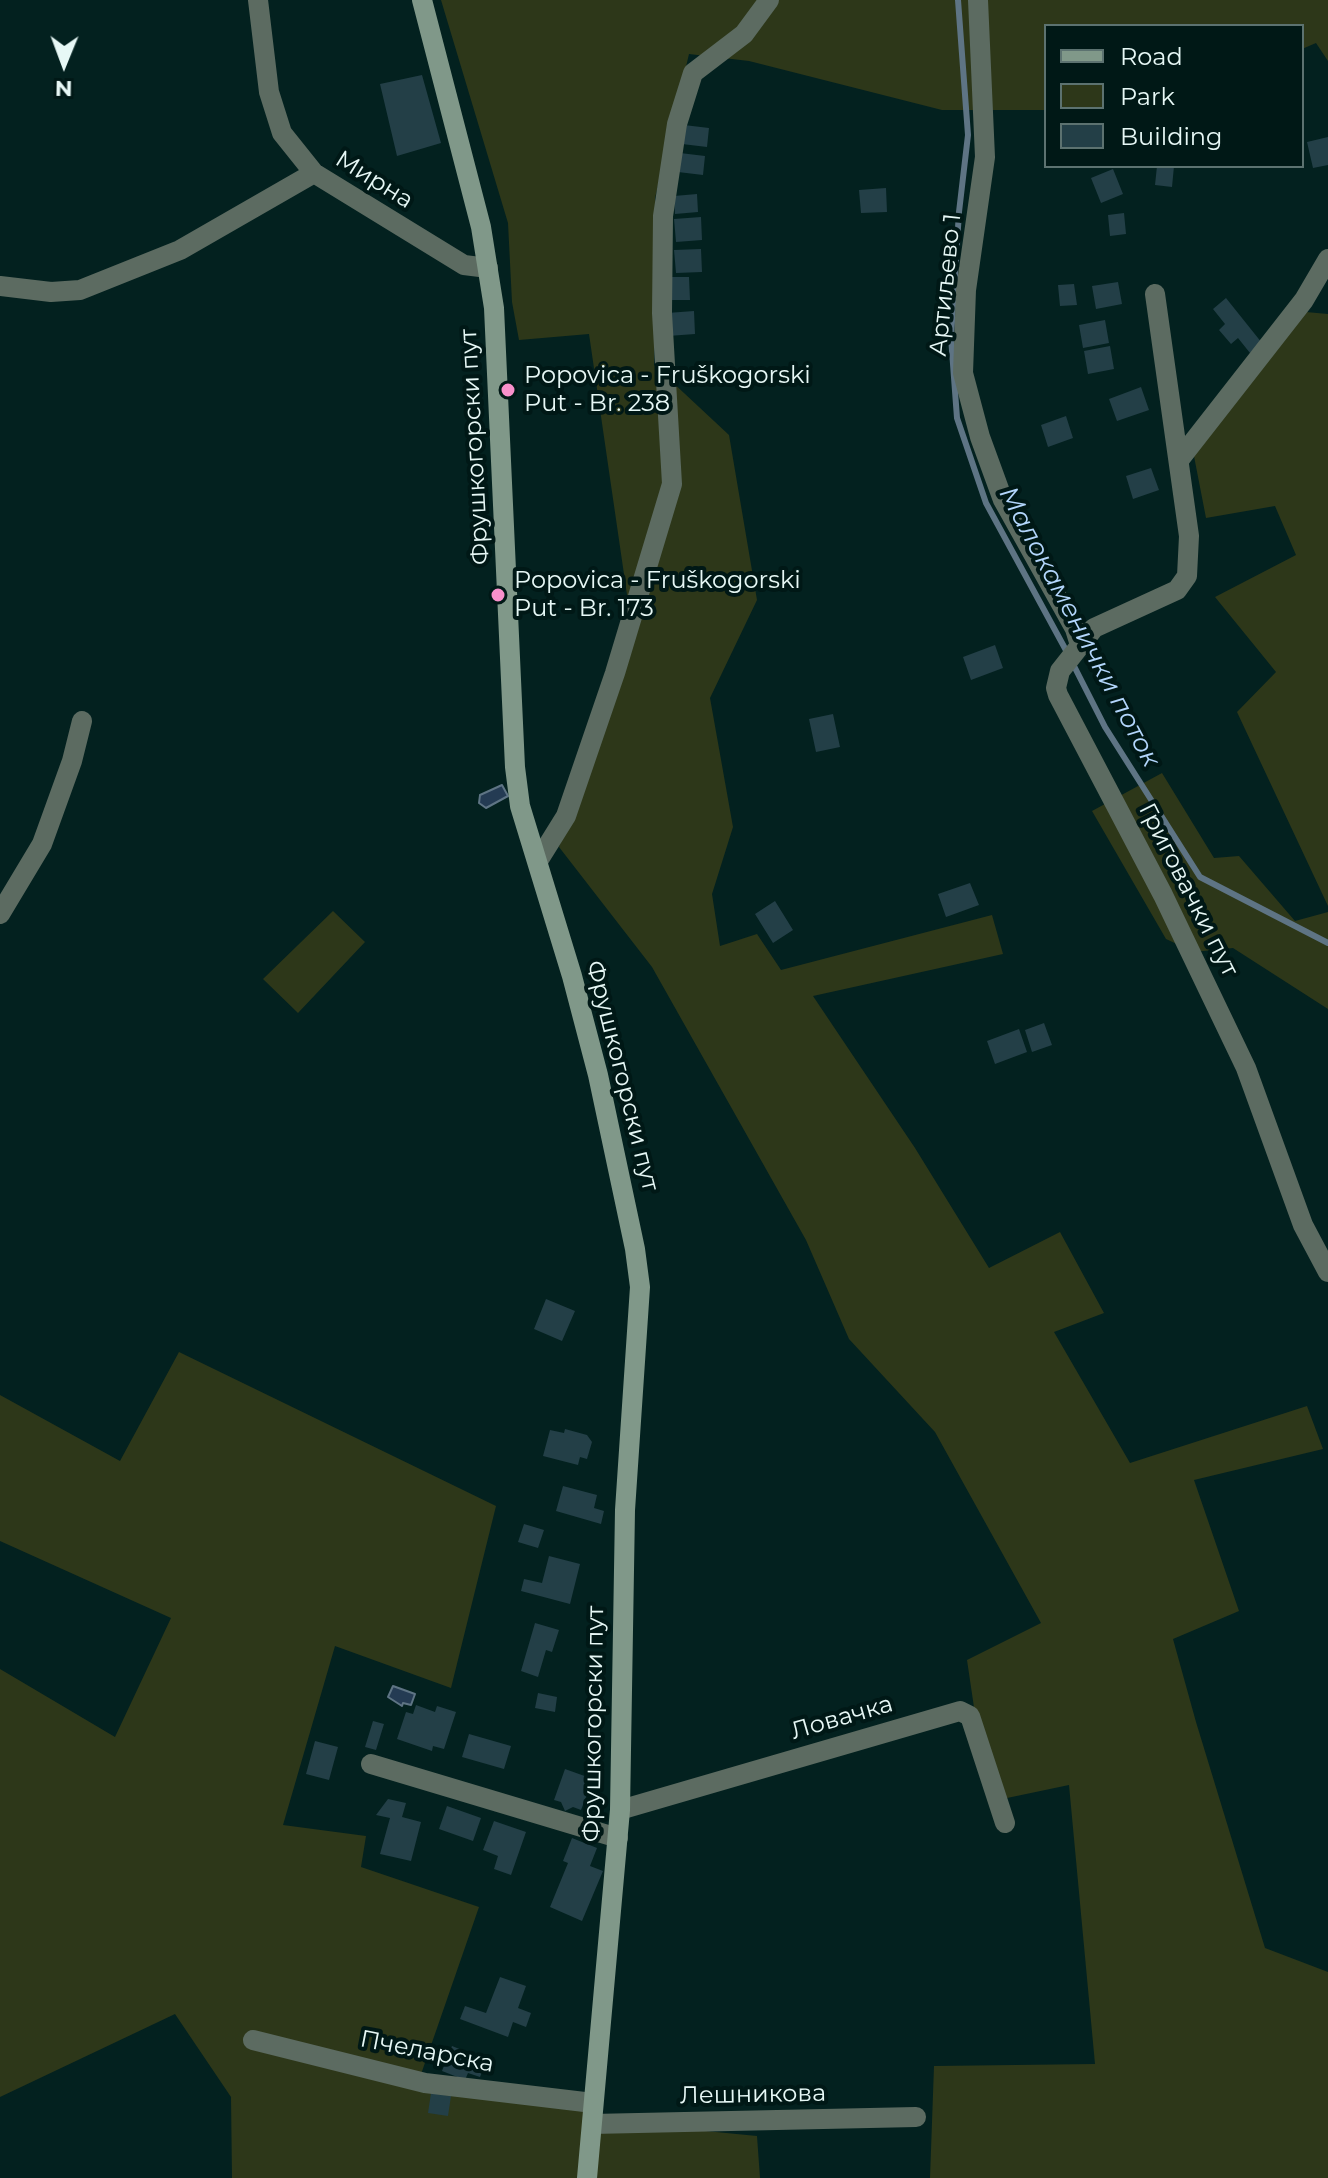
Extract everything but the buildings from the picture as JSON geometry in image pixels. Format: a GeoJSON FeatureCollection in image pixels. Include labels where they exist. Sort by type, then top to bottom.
{"type":"FeatureCollection","features":[{"type":"Feature","properties":{"kind":"street","name":"Мирна"},"geometry":{"type":"LineString","coordinates":[[258,0],[269,92],[282,133],[314,173],[464,265],[488,268]]}},
{"type":"Feature","properties":{"kind":"street","name":"Фрушкогорски пут"},"geometry":{"type":"LineString","coordinates":[[422,0],[481,227],[488,268],[498,373],[515,767],[520,806],[598,1075],[635,1249],[640,1287],[625,1510],[620,1810],[587,2178]]}},
{"type":"Feature","properties":{"kind":"street"},"geometry":{"type":"LineString","coordinates":[[538,861],[566,816],[615,673],[672,484],[662,313],[663,216],[677,124],[693,73],[744,34],[769,0]]}},
{"type":"Feature","properties":{"kind":"street","name":"Артиљево 1"},"geometry":{"type":"LineString","coordinates":[[978,0],[985,157],[966,290],[963,373],[980,437],[1003,500],[1075,629],[1080,645]]}},
{"type":"Feature","properties":{"kind":"street"},"geometry":{"type":"LineString","coordinates":[[0,286],[51,292],[80,290],[180,250],[314,173]]}},
{"type":"Feature","properties":{"kind":"street"},"geometry":{"type":"LineString","coordinates":[[1179,460],[1304,300],[1328,259]]}},
{"type":"Feature","properties":{"kind":"street","name":"Григовачки пут"},"geometry":{"type":"LineString","coordinates":[[1155,294],[1189,536],[1187,576],[1177,590],[1094,628],[1060,671],[1056,679],[1058,695],[1163,895],[1246,1068],[1303,1225],[1328,1272]]}},
{"type":"Feature","properties":{"kind":"street"},"geometry":{"type":"LineString","coordinates":[[0,914],[42,844],[72,761],[82,721]]}},
{"type":"Feature","properties":{"kind":"street","name":"Ловачка"},"geometry":{"type":"LineString","coordinates":[[620,1810],[960,1711],[970,1716],[1005,1823]]}},
{"type":"Feature","properties":{"kind":"street"},"geometry":{"type":"LineString","coordinates":[[371,1764],[618,1838]]}},
{"type":"Feature","properties":{"kind":"street","name":"Пчеларска"},"geometry":{"type":"LineString","coordinates":[[253,2040],[425,2083],[593,2114]]}},
{"type":"Feature","properties":{"kind":"street","name":"Лешникова"},"geometry":{"type":"LineString","coordinates":[[593,2114],[916,2117]]}},
{"type":"Feature","properties":{"kind":"green space"},"geometry":{"type":"Polygon","coordinates":[[[441,0],[1328,0],[1328,61],[1316,43],[1304,48],[1304,24],[1044,24],[1044,110],[942,110],[749,61],[689,54],[655,198],[654,365],[729,435],[757,600],[710,698],[733,827],[712,894],[720,946],[757,934],[781,970],[992,915],[1003,954],[813,996],[915,1148],[989,1268],[1060,1232],[1104,1313],[1054,1332],[1130,1463],[1307,1406],[1323,1449],[1194,1480],[1239,1611],[1173,1639],[1265,1948],[1328,1972],[1328,2178],[930,2178],[934,2066],[1095,2064],[1069,1785],[988,1802],[967,1660],[1041,1623],[935,1432],[849,1339],[806,1240],[652,967],[559,847],[633,636],[589,334],[519,340],[512,302],[508,223],[441,0]]]}},
{"type":"Feature","properties":{"kind":"green space"},"geometry":{"type":"Polygon","coordinates":[[[1295,311],[1328,314],[1328,906],[1237,712],[1276,672],[1215,597],[1296,555],[1275,506],[1206,518],[1193,451],[1295,311]]]}},
{"type":"Feature","properties":{"kind":"green space"},"geometry":{"type":"Polygon","coordinates":[[[1162,773],[1214,858],[1239,856],[1295,921],[1328,912],[1328,1009],[1233,948],[1194,952],[1166,939],[1092,811],[1162,773]]]}},
{"type":"Feature","properties":{"kind":"green space"},"geometry":{"type":"Polygon","coordinates":[[[333,911],[365,942],[298,1013],[263,979],[333,911]]]}},
{"type":"Feature","properties":{"kind":"green space"},"geometry":{"type":"Polygon","coordinates":[[[179,1352],[496,1506],[451,1688],[335,1646],[283,1825],[366,1836],[361,1867],[479,1907],[419,2080],[601,2098],[603,2121],[757,2136],[760,2178],[232,2178],[231,2097],[175,2014],[0,2097],[0,1669],[115,1737],[171,1618],[0,1541],[0,1395],[120,1461],[179,1352]]]}},
{"type":"Feature","properties":{"kind":"water"},"geometry":{"type":"Polygon","coordinates":[[[502,785],[508,796],[486,808],[479,803],[480,795],[502,785]]]}},
{"type":"Feature","properties":{"kind":"water"},"geometry":{"type":"Polygon","coordinates":[[[393,1686],[415,1694],[411,1705],[403,1703],[402,1706],[388,1697],[393,1686]]]}},
{"type":"Feature","properties":{"kind":"waterway","name":"Малокаменички поток"},"geometry":{"type":"LineString","coordinates":[[958,0],[968,135],[959,212],[951,337],[957,418],[986,503],[1068,654]]}},
{"type":"Feature","properties":{"kind":"waterway","name":"Малокаменички поток"},"geometry":{"type":"LineString","coordinates":[[1073,664],[1105,727],[1200,877],[1328,943]]}},
{"type":"Feature","properties":{"kind":"place","name":"Popovica - Fruškogorski Put - Br. 238"},"geometry":{"type":"Point","coordinates":[508,390]}},
{"type":"Feature","properties":{"kind":"place","name":"Popovica - Fruškogorski Put - Br. 173"},"geometry":{"type":"Point","coordinates":[498,595]}}]}
